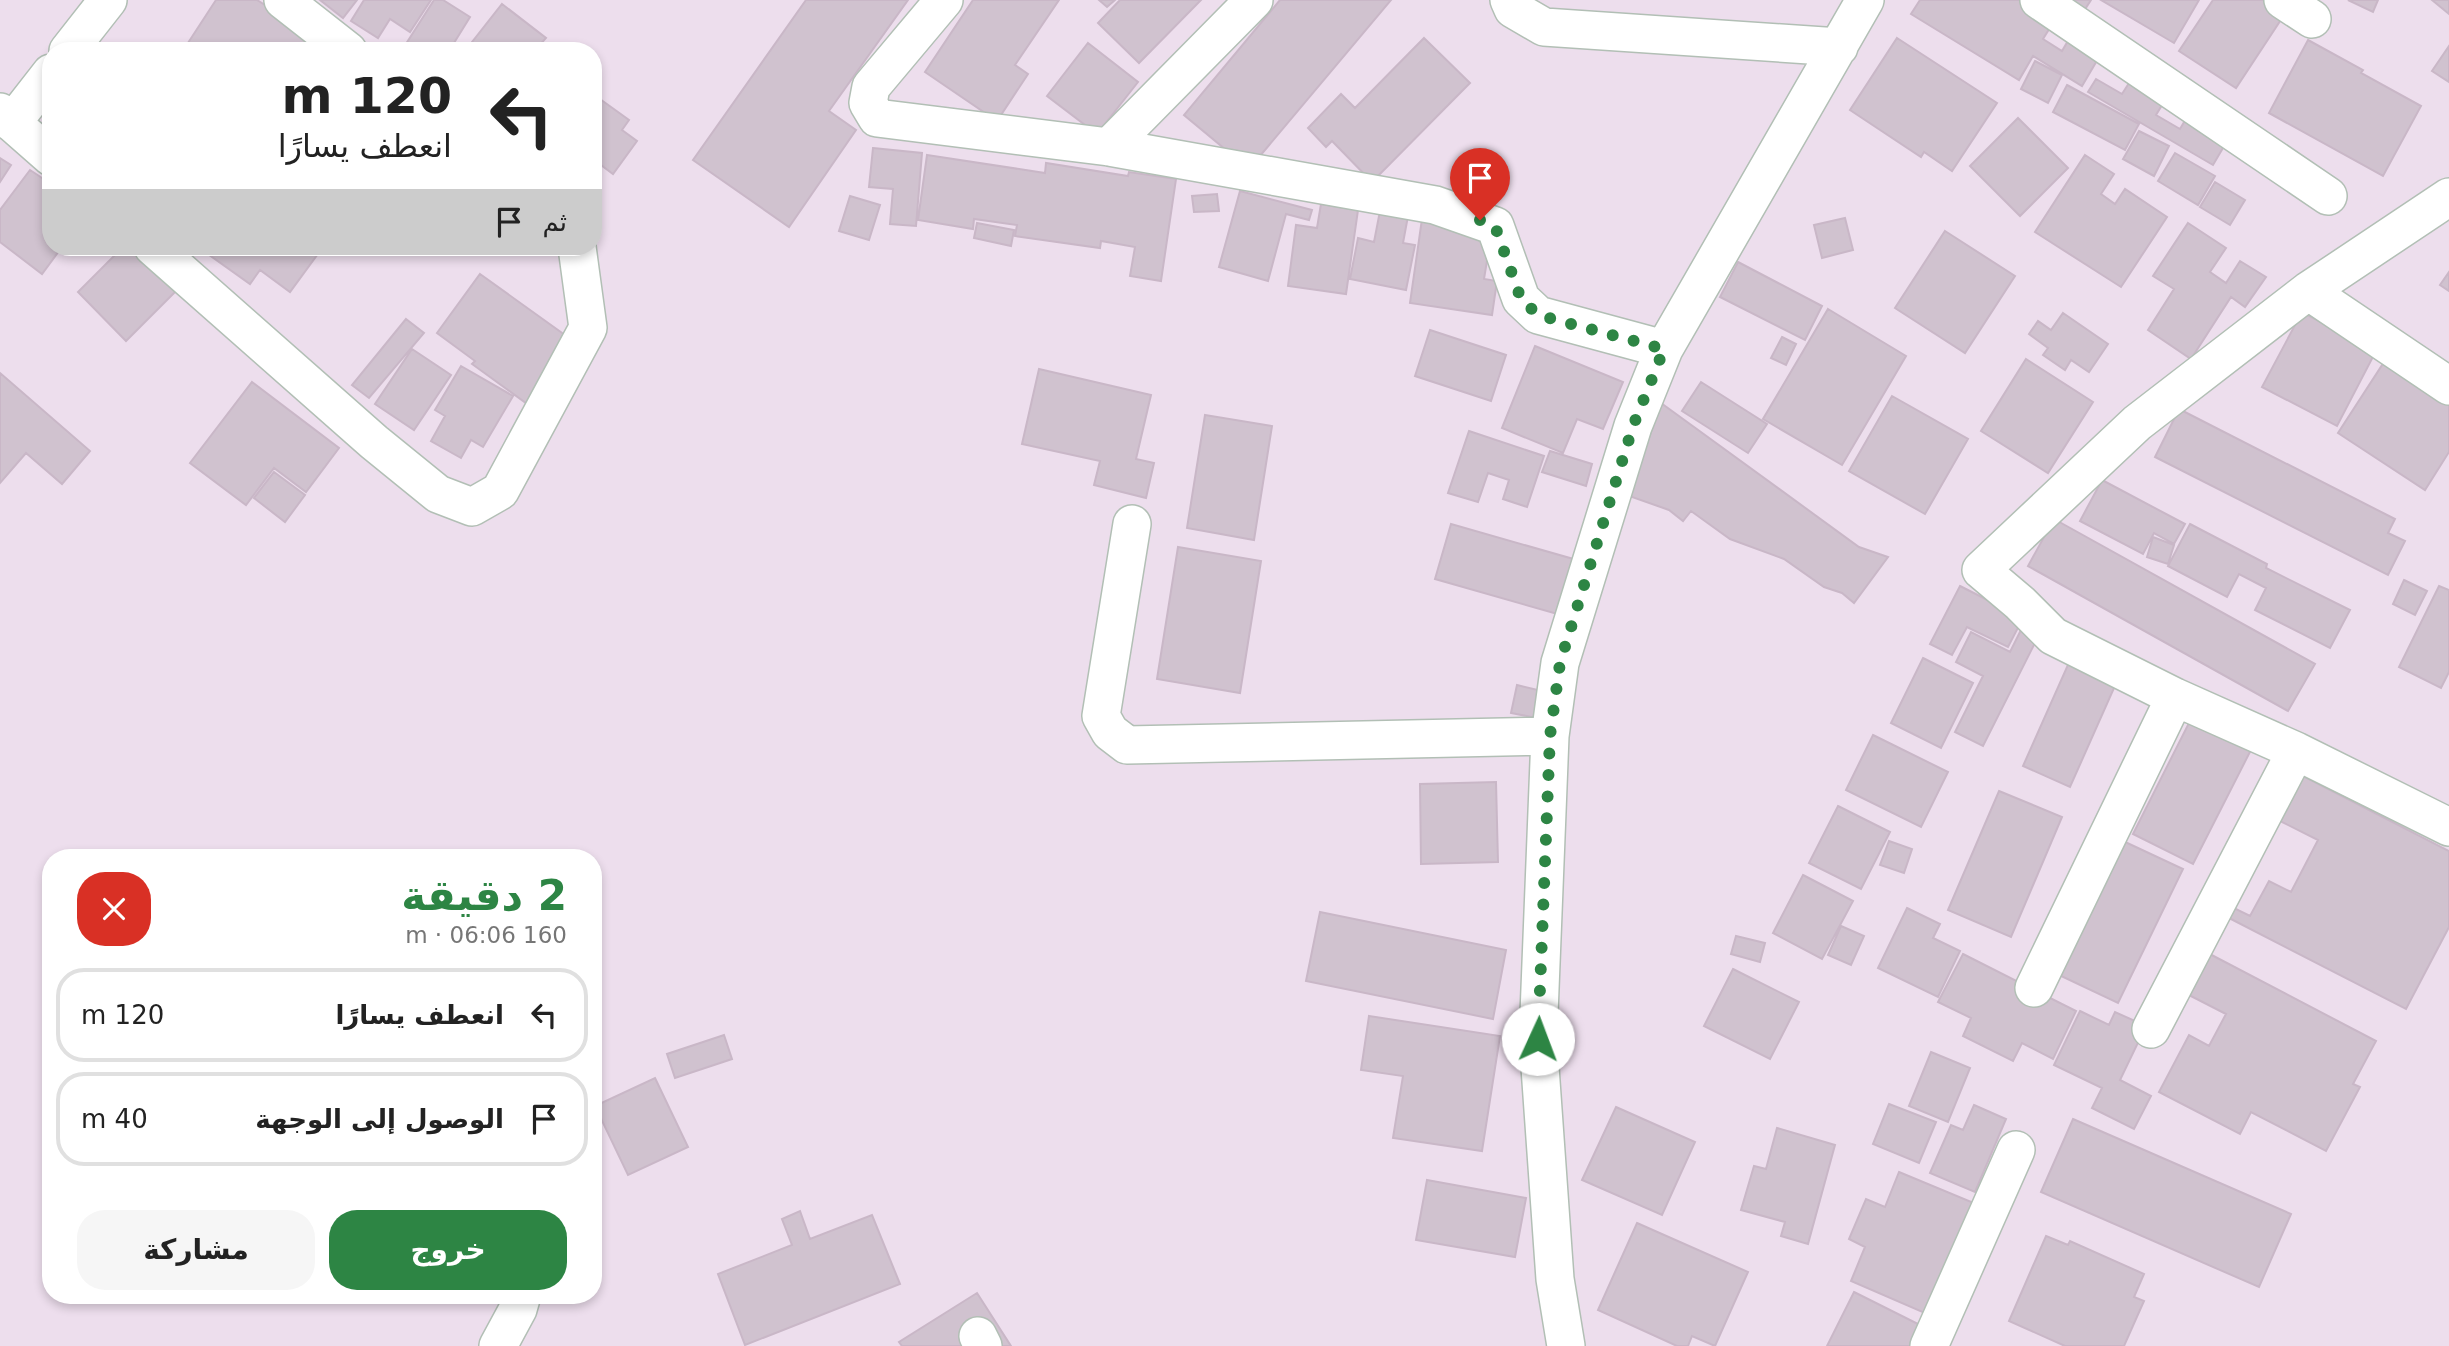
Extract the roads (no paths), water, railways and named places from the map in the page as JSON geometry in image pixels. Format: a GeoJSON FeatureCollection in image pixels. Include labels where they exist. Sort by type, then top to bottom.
{"type":"FeatureCollection","features":[{"type":"Feature","properties":{"kind":"street"},"geometry":{"type":"LineString","coordinates":[[75,42],[108,0]]}},
{"type":"Feature","properties":{"kind":"street"},"geometry":{"type":"LineString","coordinates":[[283,0],[337,42]]}},
{"type":"Feature","properties":{"kind":"street"},"geometry":{"type":"LineString","coordinates":[[944,0],[872,87],[868,103],[877,118],[1109,147],[1435,205],[1495,226],[1521,299],[1538,315],[1664,349]]}},
{"type":"Feature","properties":{"kind":"street"},"geometry":{"type":"LineString","coordinates":[[1109,147],[1254,0]]}},
{"type":"Feature","properties":{"kind":"street"},"geometry":{"type":"LineString","coordinates":[[1509,0],[1513,9],[1544,27],[1839,47]]}},
{"type":"Feature","properties":{"kind":"street"},"geometry":{"type":"LineString","coordinates":[[1566,1346],[1555,1279],[1538,1039],[1550,736],[1560,663],[1633,426],[1664,349],[1866,0]]}},
{"type":"Feature","properties":{"kind":"street"},"geometry":{"type":"LineString","coordinates":[[2039,0],[2328,196]]}},
{"type":"Feature","properties":{"kind":"street"},"geometry":{"type":"LineString","coordinates":[[42,82],[6,117],[42,149]]}},
{"type":"Feature","properties":{"kind":"street"},"geometry":{"type":"LineString","coordinates":[[2449,197],[2308,291],[2137,423],[1981,570],[2053,636],[2449,827]]}},
{"type":"Feature","properties":{"kind":"street"},"geometry":{"type":"LineString","coordinates":[[163,256],[374,442],[438,494],[472,507],[500,491],[588,328],[578,256]]}},
{"type":"Feature","properties":{"kind":"street"},"geometry":{"type":"LineString","coordinates":[[2308,291],[2449,386]]}},
{"type":"Feature","properties":{"kind":"street"},"geometry":{"type":"LineString","coordinates":[[1132,524],[1101,716],[1110,732],[1127,745],[1550,736]]}},
{"type":"Feature","properties":{"kind":"street"},"geometry":{"type":"LineString","coordinates":[[2034,988],[2175,697]]}},
{"type":"Feature","properties":{"kind":"street"},"geometry":{"type":"LineString","coordinates":[[2151,1029],[2296,751]]}},
{"type":"Feature","properties":{"kind":"street"},"geometry":{"type":"LineString","coordinates":[[1929,1346],[2016,1150]]}},
{"type":"Feature","properties":{"kind":"street"},"geometry":{"type":"LineString","coordinates":[[498,1346],[519,1304]]}}]}
